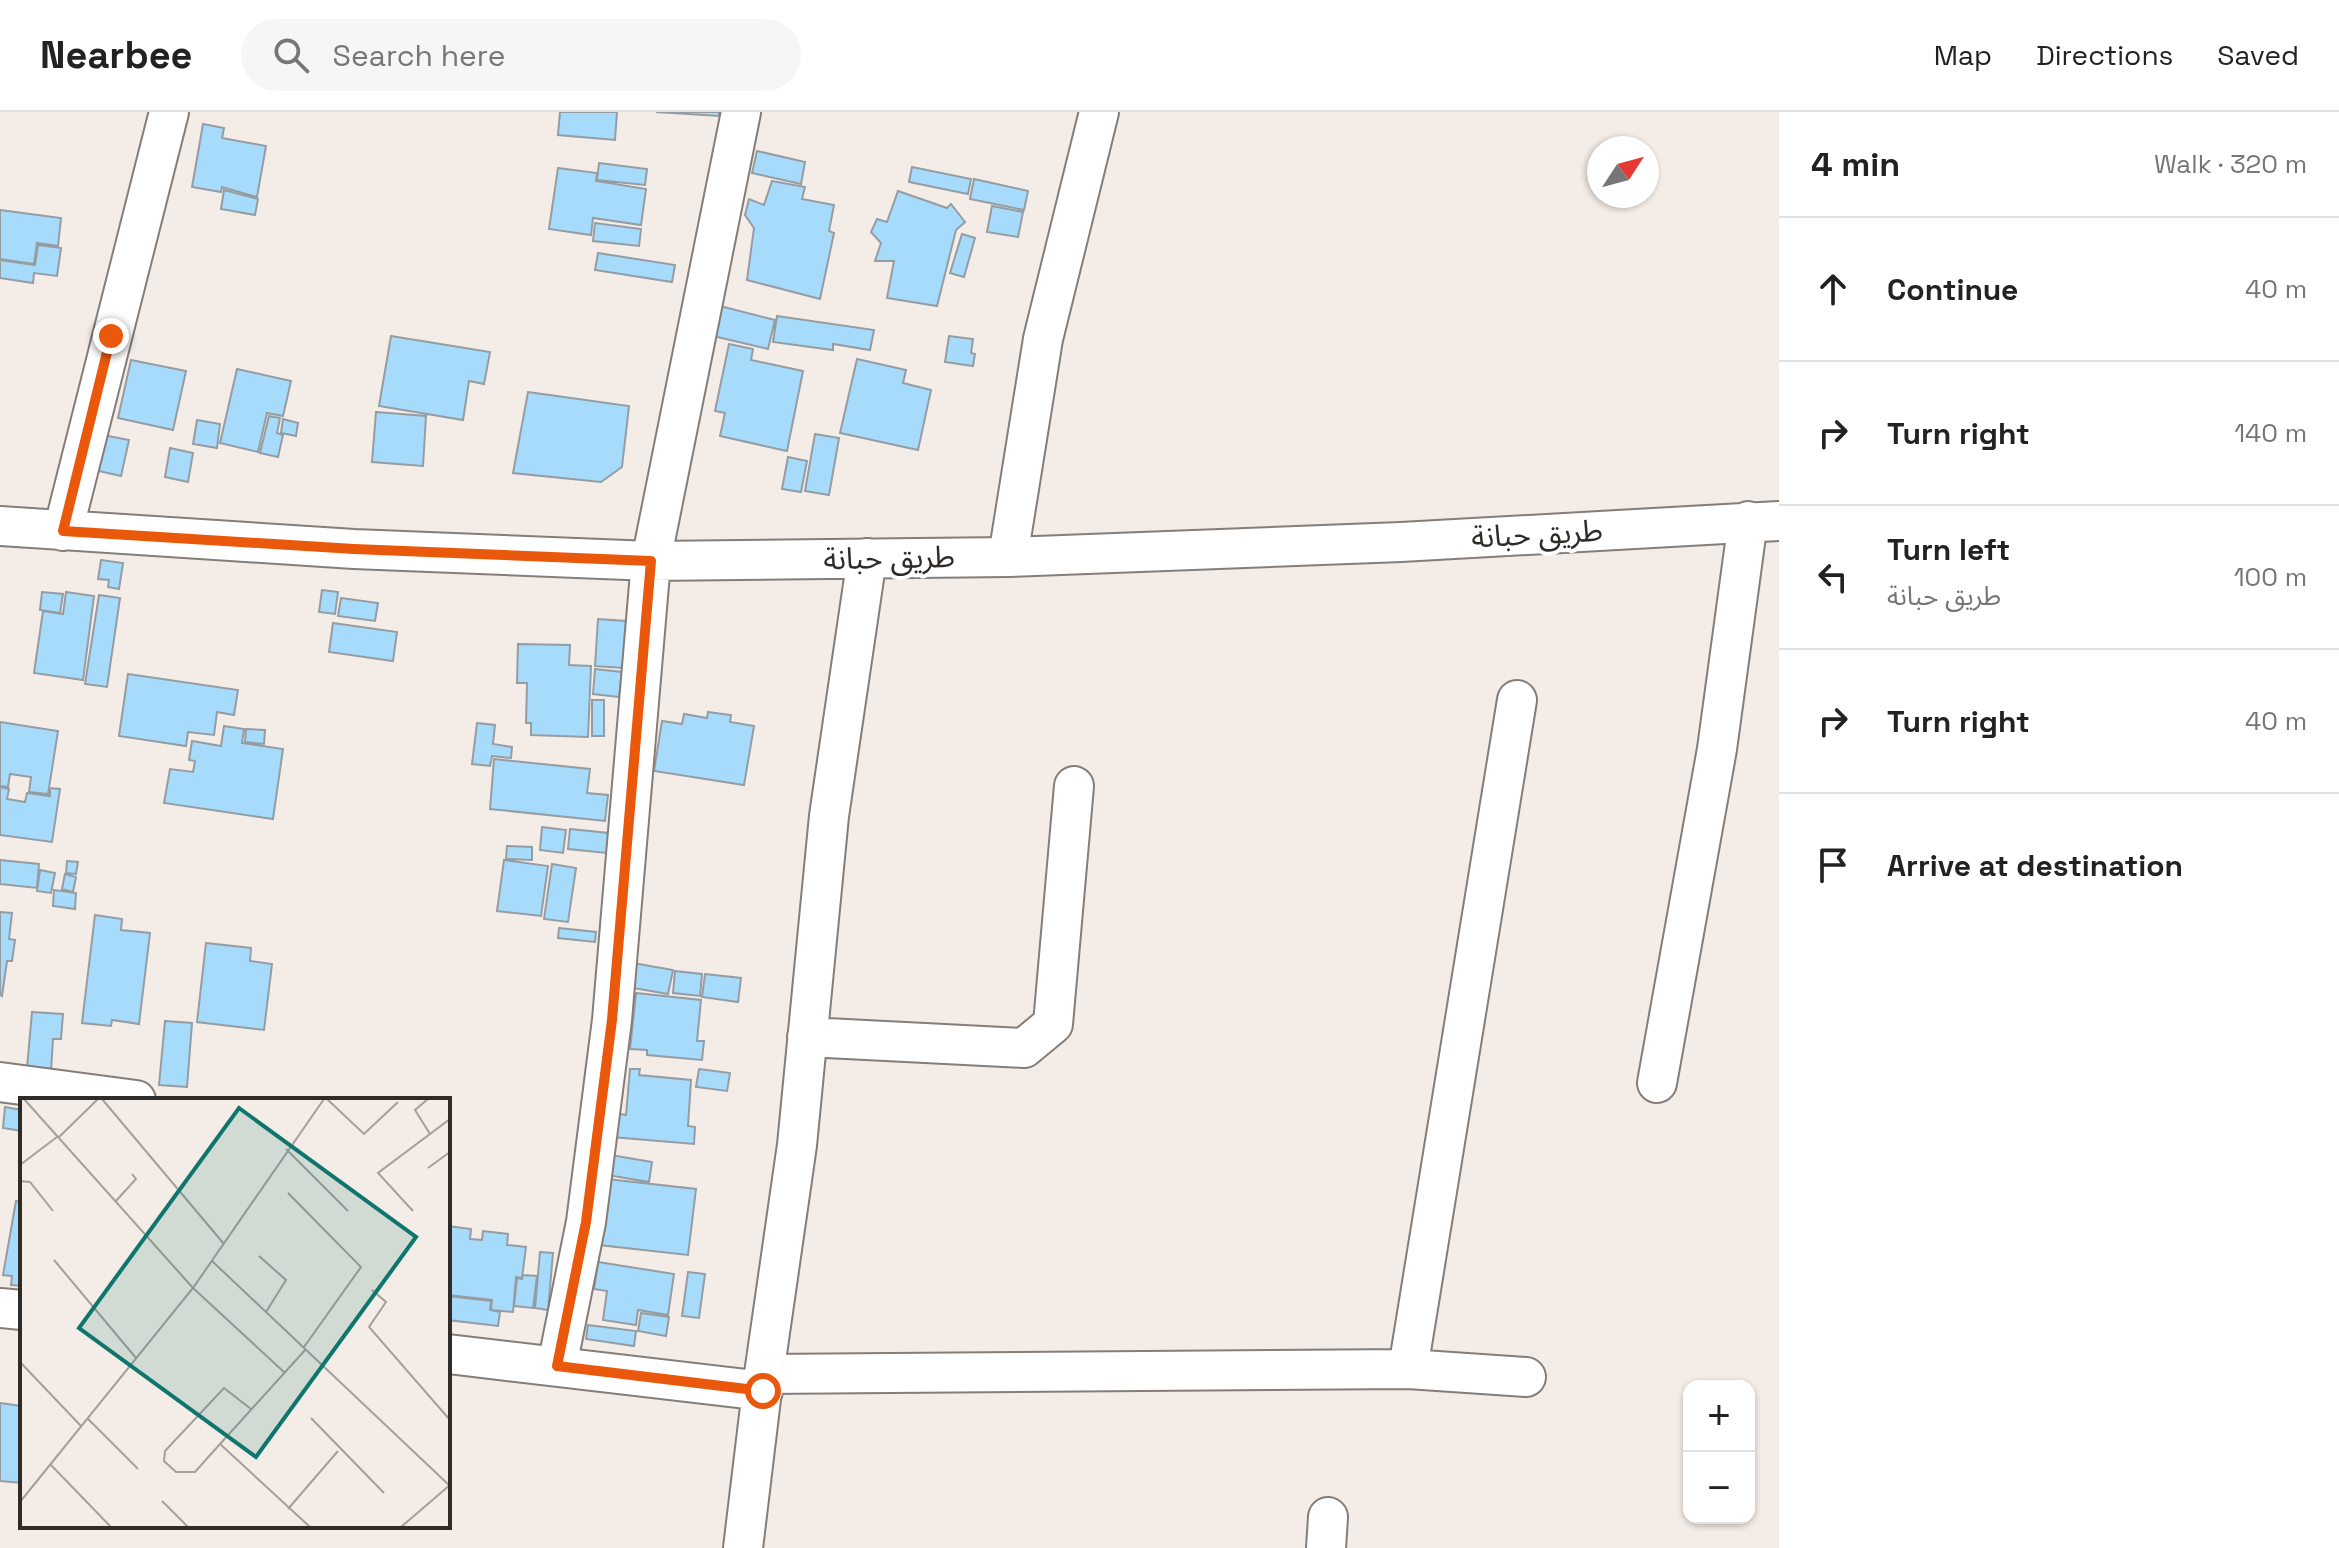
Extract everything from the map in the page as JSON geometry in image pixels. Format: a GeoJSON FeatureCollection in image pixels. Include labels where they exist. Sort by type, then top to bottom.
{"type":"FeatureCollection","features":[{"type":"Feature","properties":{"kind":"street"},"geometry":{"type":"LineString","coordinates":[[63,531],[169,112]]}},
{"type":"Feature","properties":{"kind":"street"},"geometry":{"type":"LineString","coordinates":[[557,1366],[586,1222],[612,1020],[651,561],[741,112]]}},
{"type":"Feature","properties":{"kind":"street"},"geometry":{"type":"LineString","coordinates":[[1008,557],[1043,339],[1099,112]]}},
{"type":"Feature","properties":{"kind":"street"},"geometry":{"type":"LineString","coordinates":[[1657,1083],[1717,749],[1764,521]]}},
{"type":"Feature","properties":{"kind":"street","name":"طريق حبانة"},"geometry":{"type":"LineString","coordinates":[[0,526],[354,549],[651,561],[1008,557],[1401,542],[1764,521]]}},
{"type":"Feature","properties":{"kind":"street"},"geometry":{"type":"LineString","coordinates":[[743,1548],[797,1145],[829,816],[867,558]]}},
{"type":"Feature","properties":{"kind":"street"},"geometry":{"type":"LineString","coordinates":[[1408,1369],[1517,700]]}},
{"type":"Feature","properties":{"kind":"street"},"geometry":{"type":"LineString","coordinates":[[807,1037],[1024,1048],[1053,1024],[1074,786]]}},
{"type":"Feature","properties":{"kind":"street"},"geometry":{"type":"LineString","coordinates":[[0,1082],[121,1098]]}},
{"type":"Feature","properties":{"kind":"street"},"geometry":{"type":"LineString","coordinates":[[0,1308],[20,1310]]}},
{"type":"Feature","properties":{"kind":"street"},"geometry":{"type":"LineString","coordinates":[[450,1354],[764,1383],[1408,1369],[1526,1377]]}},
{"type":"Feature","properties":{"kind":"building"},"geometry":{"type":"Polygon","coordinates":[[[560,112],[617,112],[615,140],[558,135],[560,112]]]}},
{"type":"Feature","properties":{"kind":"building"},"geometry":{"type":"Polygon","coordinates":[[[656,112],[719,112],[719,116],[656,112]]]}},
{"type":"Feature","properties":{"kind":"building"},"geometry":{"type":"Polygon","coordinates":[[[203,124],[224,128],[222,138],[266,146],[257,197],[222,187],[221,192],[192,187],[203,124]]]}},
{"type":"Feature","properties":{"kind":"building"},"geometry":{"type":"Polygon","coordinates":[[[757,151],[805,162],[801,184],[752,173],[757,151]]]}},
{"type":"Feature","properties":{"kind":"building"},"geometry":{"type":"Polygon","coordinates":[[[599,163],[647,169],[645,185],[597,180],[599,163]]]}},
{"type":"Feature","properties":{"kind":"building"},"geometry":{"type":"Polygon","coordinates":[[[912,167],[971,179],[968,194],[909,182],[912,167]]]}},
{"type":"Feature","properties":{"kind":"building"},"geometry":{"type":"Polygon","coordinates":[[[558,168],[597,173],[596,181],[646,189],[641,225],[593,218],[591,235],[549,229],[558,168]]]}},
{"type":"Feature","properties":{"kind":"building"},"geometry":{"type":"Polygon","coordinates":[[[974,179],[1028,191],[1024,210],[970,199],[974,179]]]}},
{"type":"Feature","properties":{"kind":"building"},"geometry":{"type":"Polygon","coordinates":[[[772,181],[805,187],[802,199],[834,205],[829,231],[834,233],[820,299],[747,280],[754,228],[745,215],[749,199],[764,205],[772,181]]]}},
{"type":"Feature","properties":{"kind":"building"},"geometry":{"type":"Polygon","coordinates":[[[224,190],[258,199],[255,215],[221,209],[224,190]]]}},
{"type":"Feature","properties":{"kind":"building"},"geometry":{"type":"Polygon","coordinates":[[[898,191],[947,208],[951,204],[965,222],[956,230],[937,306],[887,298],[894,261],[875,261],[881,243],[871,232],[877,219],[887,222],[898,191]]]}},
{"type":"Feature","properties":{"kind":"building"},"geometry":{"type":"Polygon","coordinates":[[[992,206],[1023,212],[1018,237],[987,232],[992,206]]]}},
{"type":"Feature","properties":{"kind":"building"},"geometry":{"type":"Polygon","coordinates":[[[0,210],[61,218],[58,246],[37,243],[34,264],[0,259],[0,210]]]}},
{"type":"Feature","properties":{"kind":"building"},"geometry":{"type":"Polygon","coordinates":[[[595,223],[641,229],[639,246],[593,241],[595,223]]]}},
{"type":"Feature","properties":{"kind":"building"},"geometry":{"type":"Polygon","coordinates":[[[962,234],[975,238],[964,277],[950,273],[962,234]]]}},
{"type":"Feature","properties":{"kind":"building"},"geometry":{"type":"Polygon","coordinates":[[[38,245],[61,248],[57,276],[34,273],[33,283],[0,278],[0,260],[35,265],[38,245]]]}},
{"type":"Feature","properties":{"kind":"building"},"geometry":{"type":"Polygon","coordinates":[[[598,253],[675,265],[672,282],[595,270],[598,253]]]}},
{"type":"Feature","properties":{"kind":"building"},"geometry":{"type":"Polygon","coordinates":[[[720,306],[775,320],[768,349],[713,336],[720,306]]]}},
{"type":"Feature","properties":{"kind":"building"},"geometry":{"type":"Polygon","coordinates":[[[777,316],[874,330],[870,350],[833,344],[833,350],[773,342],[777,316]]]}},
{"type":"Feature","properties":{"kind":"building"},"geometry":{"type":"Polygon","coordinates":[[[391,336],[490,352],[484,384],[469,381],[463,420],[379,406],[391,336]]]}},
{"type":"Feature","properties":{"kind":"building"},"geometry":{"type":"Polygon","coordinates":[[[949,336],[973,339],[973,366],[945,362],[949,336]]]}},
{"type":"Feature","properties":{"kind":"building"},"geometry":{"type":"Polygon","coordinates":[[[729,344],[753,349],[751,360],[803,371],[787,451],[720,436],[725,413],[715,411],[729,344]]]}},
{"type":"Feature","properties":{"kind":"building"},"geometry":{"type":"Polygon","coordinates":[[[857,359],[906,370],[903,383],[931,390],[918,450],[840,433],[857,359]]]}},
{"type":"Feature","properties":{"kind":"building"},"geometry":{"type":"Polygon","coordinates":[[[131,360],[186,371],[173,430],[118,418],[131,360]]]}},
{"type":"Feature","properties":{"kind":"building"},"geometry":{"type":"Polygon","coordinates":[[[237,369],[291,381],[283,416],[267,413],[258,452],[220,443],[237,369]]]}},
{"type":"Feature","properties":{"kind":"building"},"geometry":{"type":"Polygon","coordinates":[[[528,392],[629,406],[622,467],[601,482],[513,473],[528,392]]]}},
{"type":"Feature","properties":{"kind":"building"},"geometry":{"type":"Polygon","coordinates":[[[376,412],[426,416],[423,466],[372,462],[376,412]]]}},
{"type":"Feature","properties":{"kind":"building"},"geometry":{"type":"Polygon","coordinates":[[[269,416],[280,418],[277,433],[283,435],[278,457],[260,453],[269,416]]]}},
{"type":"Feature","properties":{"kind":"building"},"geometry":{"type":"Polygon","coordinates":[[[283,419],[298,423],[296,436],[281,433],[283,419]]]}},
{"type":"Feature","properties":{"kind":"building"},"geometry":{"type":"Polygon","coordinates":[[[197,420],[220,424],[217,448],[193,444],[197,420]]]}},
{"type":"Feature","properties":{"kind":"building"},"geometry":{"type":"Polygon","coordinates":[[[98,434],[129,440],[121,476],[90,469],[98,434]]]}},
{"type":"Feature","properties":{"kind":"building"},"geometry":{"type":"Polygon","coordinates":[[[815,434],[839,438],[829,495],[805,491],[815,434]]]}},
{"type":"Feature","properties":{"kind":"building"},"geometry":{"type":"Polygon","coordinates":[[[170,448],[193,453],[188,482],[165,477],[170,448]]]}},
{"type":"Feature","properties":{"kind":"building"},"geometry":{"type":"Polygon","coordinates":[[[788,457],[807,461],[801,492],[782,489],[788,457]]]}},
{"type":"Feature","properties":{"kind":"building"},"geometry":{"type":"Polygon","coordinates":[[[101,560],[123,563],[119,589],[108,587],[109,580],[98,579],[101,560]]]}},
{"type":"Feature","properties":{"kind":"building"},"geometry":{"type":"Polygon","coordinates":[[[322,590],[338,592],[335,614],[319,612],[322,590]]]}},
{"type":"Feature","properties":{"kind":"building"},"geometry":{"type":"Polygon","coordinates":[[[42,592],[63,594],[60,613],[40,610],[42,592]]]}},
{"type":"Feature","properties":{"kind":"building"},"geometry":{"type":"Polygon","coordinates":[[[66,592],[94,596],[83,680],[34,673],[43,611],[63,614],[66,592]]]}},
{"type":"Feature","properties":{"kind":"building"},"geometry":{"type":"Polygon","coordinates":[[[99,595],[120,598],[107,687],[85,684],[99,595]]]}},
{"type":"Feature","properties":{"kind":"building"},"geometry":{"type":"Polygon","coordinates":[[[341,598],[378,603],[375,621],[338,616],[341,598]]]}},
{"type":"Feature","properties":{"kind":"building"},"geometry":{"type":"Polygon","coordinates":[[[598,619],[626,621],[623,668],[595,666],[598,619]]]}},
{"type":"Feature","properties":{"kind":"building"},"geometry":{"type":"Polygon","coordinates":[[[333,623],[397,632],[393,661],[329,652],[333,623]]]}},
{"type":"Feature","properties":{"kind":"building"},"geometry":{"type":"Polygon","coordinates":[[[518,644],[570,645],[569,665],[591,666],[588,737],[531,735],[531,723],[526,723],[527,683],[517,683],[518,644]]]}},
{"type":"Feature","properties":{"kind":"building"},"geometry":{"type":"Polygon","coordinates":[[[595,669],[622,672],[619,697],[593,694],[595,669]]]}},
{"type":"Feature","properties":{"kind":"building"},"geometry":{"type":"Polygon","coordinates":[[[128,674],[238,690],[234,715],[217,712],[214,735],[188,732],[186,746],[119,736],[128,674]]]}},
{"type":"Feature","properties":{"kind":"building"},"geometry":{"type":"Polygon","coordinates":[[[592,700],[604,700],[604,736],[592,736],[592,700]]]}},
{"type":"Feature","properties":{"kind":"building"},"geometry":{"type":"Polygon","coordinates":[[[708,712],[731,715],[730,722],[754,726],[744,785],[654,771],[662,721],[682,724],[684,714],[707,718],[708,712]]]}},
{"type":"Feature","properties":{"kind":"building"},"geometry":{"type":"Polygon","coordinates":[[[0,722],[58,731],[48,794],[29,792],[31,777],[10,774],[8,787],[0,786],[0,722]]]}},
{"type":"Feature","properties":{"kind":"building"},"geometry":{"type":"Polygon","coordinates":[[[477,723],[495,725],[493,744],[512,747],[511,758],[492,756],[490,766],[472,764],[477,723]]]}},
{"type":"Feature","properties":{"kind":"building"},"geometry":{"type":"Polygon","coordinates":[[[224,726],[244,729],[242,743],[283,749],[273,819],[164,803],[170,769],[193,772],[195,761],[189,760],[192,741],[221,746],[224,726]]]}},
{"type":"Feature","properties":{"kind":"building"},"geometry":{"type":"Polygon","coordinates":[[[246,729],[265,730],[264,744],[245,742],[246,729]]]}},
{"type":"Feature","properties":{"kind":"building"},"geometry":{"type":"Polygon","coordinates":[[[494,759],[590,769],[587,793],[608,795],[605,821],[490,809],[494,759]]]}},
{"type":"Feature","properties":{"kind":"building"},"geometry":{"type":"Polygon","coordinates":[[[0,787],[9,789],[7,799],[25,802],[27,793],[50,796],[50,788],[60,789],[52,842],[0,835],[0,787]]]}},
{"type":"Feature","properties":{"kind":"building"},"geometry":{"type":"Polygon","coordinates":[[[542,827],[566,830],[563,853],[540,850],[542,827]]]}},
{"type":"Feature","properties":{"kind":"building"},"geometry":{"type":"Polygon","coordinates":[[[570,829],[609,833],[607,853],[568,849],[570,829]]]}},
{"type":"Feature","properties":{"kind":"building"},"geometry":{"type":"Polygon","coordinates":[[[507,846],[532,847],[532,860],[506,859],[507,846]]]}},
{"type":"Feature","properties":{"kind":"building"},"geometry":{"type":"Polygon","coordinates":[[[0,860],[39,864],[37,888],[0,884],[0,860]]]}},
{"type":"Feature","properties":{"kind":"building"},"geometry":{"type":"Polygon","coordinates":[[[504,860],[548,866],[541,916],[497,911],[504,860]]]}},
{"type":"Feature","properties":{"kind":"building"},"geometry":{"type":"Polygon","coordinates":[[[67,861],[78,862],[76,874],[66,873],[67,861]]]}},
{"type":"Feature","properties":{"kind":"building"},"geometry":{"type":"Polygon","coordinates":[[[552,864],[576,868],[568,922],[544,919],[552,864]]]}},
{"type":"Feature","properties":{"kind":"building"},"geometry":{"type":"Polygon","coordinates":[[[40,870],[55,873],[51,893],[37,891],[40,870]]]}},
{"type":"Feature","properties":{"kind":"building"},"geometry":{"type":"Polygon","coordinates":[[[65,874],[76,877],[73,892],[62,889],[65,874]]]}},
{"type":"Feature","properties":{"kind":"building"},"geometry":{"type":"Polygon","coordinates":[[[54,890],[76,893],[75,909],[53,906],[54,890]]]}},
{"type":"Feature","properties":{"kind":"building"},"geometry":{"type":"Polygon","coordinates":[[[0,912],[12,913],[9,939],[15,940],[12,961],[7,961],[2,996],[0,995],[0,912]]]}},
{"type":"Feature","properties":{"kind":"building"},"geometry":{"type":"Polygon","coordinates":[[[95,915],[122,919],[121,930],[150,933],[139,1024],[112,1020],[111,1026],[82,1023],[95,915]]]}},
{"type":"Feature","properties":{"kind":"building"},"geometry":{"type":"Polygon","coordinates":[[[559,928],[596,932],[595,942],[558,938],[559,928]]]}},
{"type":"Feature","properties":{"kind":"building"},"geometry":{"type":"Polygon","coordinates":[[[206,943],[251,948],[250,961],[272,964],[264,1030],[197,1022],[206,943]]]}},
{"type":"Feature","properties":{"kind":"building"},"geometry":{"type":"Polygon","coordinates":[[[633,963],[673,970],[668,994],[628,987],[633,963]]]}},
{"type":"Feature","properties":{"kind":"building"},"geometry":{"type":"Polygon","coordinates":[[[675,971],[702,974],[700,996],[673,993],[675,971]]]}},
{"type":"Feature","properties":{"kind":"building"},"geometry":{"type":"Polygon","coordinates":[[[705,974],[741,978],[738,1002],[702,997],[705,974]]]}},
{"type":"Feature","properties":{"kind":"building"},"geometry":{"type":"Polygon","coordinates":[[[636,993],[701,1000],[697,1041],[704,1041],[702,1060],[647,1055],[647,1050],[630,1049],[636,993]]]}},
{"type":"Feature","properties":{"kind":"building"},"geometry":{"type":"Polygon","coordinates":[[[32,1012],[63,1014],[61,1039],[53,1039],[51,1071],[27,1068],[32,1012]]]}},
{"type":"Feature","properties":{"kind":"building"},"geometry":{"type":"Polygon","coordinates":[[[165,1021],[192,1023],[187,1087],[159,1085],[165,1021]]]}},
{"type":"Feature","properties":{"kind":"building"},"geometry":{"type":"Polygon","coordinates":[[[630,1069],[640,1069],[639,1075],[691,1080],[688,1126],[695,1127],[694,1144],[612,1137],[615,1113],[626,1115],[630,1069]]]}},
{"type":"Feature","properties":{"kind":"building"},"geometry":{"type":"Polygon","coordinates":[[[699,1069],[730,1073],[727,1091],[696,1087],[699,1069]]]}},
{"type":"Feature","properties":{"kind":"building"},"geometry":{"type":"Polygon","coordinates":[[[5,1107],[20,1110],[20,1131],[3,1128],[5,1107]]]}},
{"type":"Feature","properties":{"kind":"building"},"geometry":{"type":"Polygon","coordinates":[[[605,1154],[652,1162],[649,1182],[601,1174],[605,1154]]]}},
{"type":"Feature","properties":{"kind":"building"},"geometry":{"type":"Polygon","coordinates":[[[607,1179],[696,1189],[688,1255],[599,1245],[607,1179]]]}},
{"type":"Feature","properties":{"kind":"building"},"geometry":{"type":"Polygon","coordinates":[[[16,1201],[20,1202],[20,1286],[11,1285],[12,1276],[3,1275],[16,1201]]]}},
{"type":"Feature","properties":{"kind":"building"},"geometry":{"type":"Polygon","coordinates":[[[450,1226],[471,1229],[470,1239],[482,1240],[483,1231],[508,1234],[507,1245],[526,1247],[522,1278],[516,1277],[513,1312],[491,1310],[492,1300],[450,1295],[450,1226]]]}},
{"type":"Feature","properties":{"kind":"building"},"geometry":{"type":"Polygon","coordinates":[[[540,1252],[553,1253],[548,1310],[535,1308],[540,1252]]]}},
{"type":"Feature","properties":{"kind":"building"},"geometry":{"type":"Polygon","coordinates":[[[598,1262],[674,1274],[668,1315],[638,1310],[636,1325],[603,1320],[607,1291],[594,1289],[598,1262]]]}},
{"type":"Feature","properties":{"kind":"building"},"geometry":{"type":"Polygon","coordinates":[[[688,1272],[705,1274],[699,1318],[682,1316],[688,1272]]]}},
{"type":"Feature","properties":{"kind":"building"},"geometry":{"type":"Polygon","coordinates":[[[523,1275],[537,1276],[533,1308],[514,1306],[517,1278],[522,1279],[523,1275]]]}},
{"type":"Feature","properties":{"kind":"building"},"geometry":{"type":"Polygon","coordinates":[[[450,1296],[491,1301],[490,1310],[500,1312],[498,1326],[450,1320],[450,1296]]]}},
{"type":"Feature","properties":{"kind":"building"},"geometry":{"type":"Polygon","coordinates":[[[641,1313],[669,1317],[666,1336],[638,1331],[641,1313]]]}},
{"type":"Feature","properties":{"kind":"building"},"geometry":{"type":"Polygon","coordinates":[[[588,1325],[636,1331],[634,1346],[586,1339],[588,1325]]]}},
{"type":"Feature","properties":{"kind":"building"},"geometry":{"type":"Polygon","coordinates":[[[0,1403],[20,1406],[20,1483],[0,1481],[0,1403]]]}},
{"type":"Feature","properties":{"kind":"route"},"geometry":{"type":"LineString","coordinates":[[111,336],[63,531],[354,549],[651,561],[612,1020],[586,1222],[557,1366],[763,1391]]}}]}
